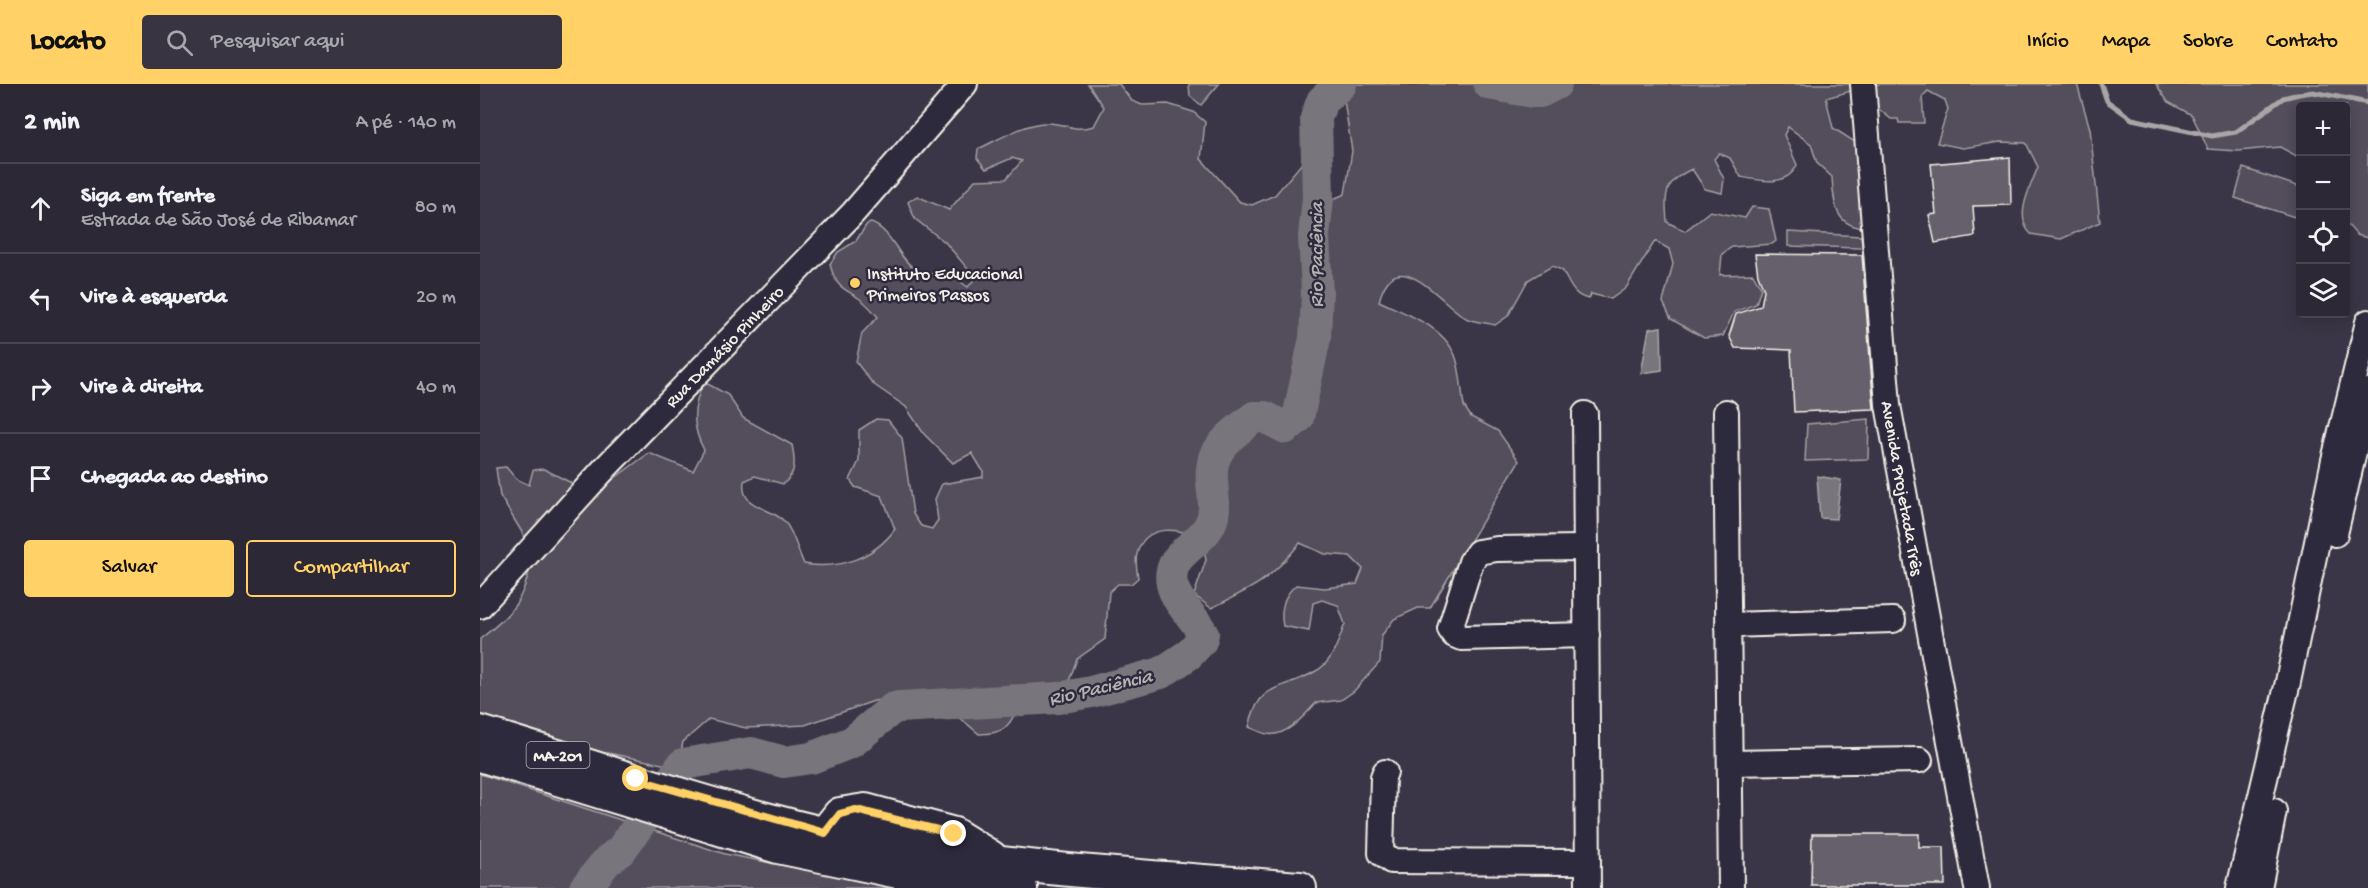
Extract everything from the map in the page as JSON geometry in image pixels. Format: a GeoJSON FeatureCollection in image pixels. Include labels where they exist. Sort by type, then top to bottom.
{"type":"FeatureCollection","features":[{"type":"Feature","properties":{"kind":"main road","name":"MA-201"},"geometry":{"type":"LineString","coordinates":[[480,732],[633,791],[827,846],[908,874],[1021,888]]}},
{"type":"Feature","properties":{"kind":"main road","name":"MA-201"},"geometry":{"type":"LineString","coordinates":[[480,755],[633,791]]}},
{"type":"Feature","properties":{"kind":"main road"},"geometry":{"type":"LineString","coordinates":[[827,846],[840,814],[866,810],[954,834],[997,861],[1300,888]]}},
{"type":"Feature","properties":{"kind":"street","name":"Rua Damásio Pinheiro"},"geometry":{"type":"LineString","coordinates":[[480,606],[606,467],[853,213],[965,84]]}},
{"type":"Feature","properties":{"kind":"street","name":"Avenida Projetada Três"},"geometry":{"type":"LineString","coordinates":[[1863,84],[1888,405],[1977,888]]}},
{"type":"Feature","properties":{"kind":"street"},"geometry":{"type":"LineString","coordinates":[[2251,878],[2335,496],[2368,322]]}},
{"type":"Feature","properties":{"kind":"street"},"geometry":{"type":"LineString","coordinates":[[2335,496],[2368,391]]}},
{"type":"Feature","properties":{"kind":"street"},"geometry":{"type":"LineString","coordinates":[[1726,412],[1731,888]]}},
{"type":"Feature","properties":{"kind":"street"},"geometry":{"type":"LineString","coordinates":[[1585,414],[1588,888]]}},
{"type":"Feature","properties":{"kind":"street"},"geometry":{"type":"LineString","coordinates":[[1586,548],[1497,549],[1478,552],[1472,562],[1450,629],[1454,635],[1461,638],[1587,635]]}},
{"type":"Feature","properties":{"kind":"street"},"geometry":{"type":"LineString","coordinates":[[1728,625],[1893,620]]}},
{"type":"Feature","properties":{"kind":"street"},"geometry":{"type":"LineString","coordinates":[[1730,763],[1920,760]]}},
{"type":"Feature","properties":{"kind":"street"},"geometry":{"type":"LineString","coordinates":[[1385,772],[1381,853],[1391,861],[1588,862]]}},
{"type":"Feature","properties":{"kind":"shaded area"},"geometry":{"type":"Polygon","coordinates":[[[1088,84],[1119,84],[1132,101],[1142,105],[1168,104],[1193,112],[1205,122],[1201,159],[1240,202],[1252,205],[1275,195],[1308,156],[1331,200],[1345,194],[1352,151],[1344,100],[1351,84],[1853,84],[1851,91],[1826,98],[1833,128],[1855,142],[1867,157],[1865,228],[1847,223],[1841,218],[1835,204],[1832,177],[1817,163],[1811,144],[1788,127],[1784,135],[1797,165],[1787,177],[1773,181],[1741,177],[1730,158],[1719,153],[1714,159],[1724,179],[1722,193],[1705,189],[1692,169],[1671,184],[1666,196],[1667,222],[1685,231],[1710,211],[1745,218],[1752,207],[1769,209],[1776,241],[1772,244],[1732,247],[1722,254],[1720,275],[1753,274],[1761,288],[1756,304],[1734,312],[1723,336],[1704,338],[1671,319],[1663,302],[1673,264],[1669,249],[1655,241],[1626,288],[1611,299],[1591,294],[1589,299],[1584,298],[1572,288],[1562,270],[1552,266],[1528,280],[1508,316],[1495,325],[1468,319],[1421,282],[1408,276],[1397,275],[1387,283],[1379,301],[1432,328],[1449,345],[1457,361],[1464,406],[1471,417],[1498,431],[1519,461],[1430,608],[1418,608],[1394,619],[1382,635],[1380,662],[1354,691],[1341,700],[1316,703],[1294,725],[1281,733],[1267,734],[1249,727],[1259,701],[1274,689],[1322,667],[1334,650],[1345,624],[1338,605],[1322,600],[1313,603],[1309,631],[1283,626],[1282,609],[1285,599],[1296,585],[1325,588],[1357,584],[1363,569],[1350,556],[1325,554],[1300,543],[1270,575],[1211,608],[1194,595],[1206,560],[1202,539],[1174,530],[1156,532],[1141,544],[1136,556],[1138,578],[1131,584],[1118,584],[1109,592],[1105,639],[1077,659],[1066,689],[1050,698],[1023,699],[1007,726],[997,732],[979,734],[958,716],[953,695],[934,692],[874,701],[805,725],[746,728],[709,719],[683,742],[679,762],[672,766],[608,753],[580,754],[559,739],[542,734],[531,735],[480,720],[480,639],[493,629],[518,602],[534,552],[500,496],[496,468],[506,467],[516,479],[529,485],[533,470],[544,469],[593,494],[649,453],[693,471],[704,450],[695,426],[696,403],[702,386],[708,384],[728,395],[743,418],[792,445],[794,466],[788,480],[783,484],[755,476],[744,481],[744,490],[746,497],[756,506],[784,521],[793,535],[804,564],[817,565],[855,560],[877,548],[895,529],[882,496],[855,487],[850,480],[859,461],[859,430],[876,419],[888,420],[902,438],[913,514],[921,526],[932,529],[938,520],[935,499],[942,484],[983,477],[983,471],[972,453],[953,463],[924,434],[906,407],[873,384],[856,362],[862,333],[878,317],[863,301],[840,286],[830,264],[838,252],[856,241],[867,224],[871,223],[890,238],[904,259],[916,270],[951,276],[968,287],[974,280],[973,275],[945,242],[915,219],[908,202],[917,196],[949,210],[975,180],[1006,179],[1022,161],[1012,158],[986,169],[977,158],[978,149],[1021,128],[1039,123],[1075,128],[1094,126],[1104,107],[1088,84]]]}},
{"type":"Feature","properties":{"kind":"shaded area"},"geometry":{"type":"Polygon","coordinates":[[[1189,84],[1219,84],[1201,105],[1190,96],[1189,84]]]}},
{"type":"Feature","properties":{"kind":"shaded area"},"geometry":{"type":"Polygon","coordinates":[[[1860,84],[2077,84],[2090,129],[2100,222],[2061,239],[2031,234],[2026,227],[2023,210],[2038,167],[2026,143],[2000,142],[1963,148],[1937,143],[1948,109],[1945,100],[1928,91],[1922,97],[1924,123],[1899,123],[1898,119],[1891,119],[1859,93],[1860,84]]]}},
{"type":"Feature","properties":{"kind":"shaded area"},"geometry":{"type":"Polygon","coordinates":[[[2156,84],[2368,84],[2368,238],[2357,235],[2350,227],[2350,102],[2296,102],[2296,156],[2280,147],[2238,151],[2208,149],[2192,115],[2168,102],[2156,84]]]}},
{"type":"Feature","properties":{"kind":"shaded area"},"geometry":{"type":"Polygon","coordinates":[[[2243,168],[2296,186],[2296,214],[2295,217],[2235,198],[2243,168]]]}},
{"type":"Feature","properties":{"kind":"shaded area"},"geometry":{"type":"Polygon","coordinates":[[[1788,232],[1861,236],[1862,248],[1788,246],[1788,232]]]}},
{"type":"Feature","properties":{"kind":"shaded area"},"geometry":{"type":"Polygon","coordinates":[[[1661,327],[1662,370],[1641,373],[1649,329],[1661,327]]]}},
{"type":"Feature","properties":{"kind":"shaded area"},"geometry":{"type":"Polygon","coordinates":[[[1869,419],[1868,459],[1805,461],[1807,424],[1869,419]]]}},
{"type":"Feature","properties":{"kind":"shaded area"},"geometry":{"type":"Polygon","coordinates":[[[1817,476],[1841,480],[1836,519],[1820,518],[1817,476]]]}},
{"type":"Feature","properties":{"kind":"shaded area"},"geometry":{"type":"Polygon","coordinates":[[[480,774],[725,854],[899,888],[480,888],[480,774]]]}},
{"type":"Feature","properties":{"kind":"building"},"geometry":{"type":"Polygon","coordinates":[[[2010,157],[2011,205],[1973,206],[1975,236],[1935,243],[1929,215],[1936,214],[1931,164],[2010,157]]]}},
{"type":"Feature","properties":{"kind":"building"},"geometry":{"type":"Polygon","coordinates":[[[1755,254],[1862,255],[1874,409],[1794,412],[1791,350],[1735,348],[1729,336],[1736,314],[1761,306],[1764,290],[1758,275],[1755,254]]]}},
{"type":"Feature","properties":{"kind":"building"},"geometry":{"type":"Polygon","coordinates":[[[1812,834],[1919,834],[1919,847],[1944,847],[1945,885],[1811,885],[1812,834]]]}},
{"type":"Feature","properties":{"kind":"waterway","name":"Rio Paciência"},"geometry":{"type":"LineString","coordinates":[[585,888],[606,862],[621,850],[683,764],[751,753],[784,762],[811,758],[852,742],[892,709],[899,707],[1058,698],[1091,692],[1161,673],[1188,655],[1201,641],[1203,634],[1177,597],[1171,574],[1178,559],[1203,535],[1212,520],[1214,512],[1212,468],[1217,453],[1231,436],[1254,417],[1265,417],[1286,428],[1298,418],[1315,338],[1317,293],[1314,236],[1318,198],[1316,118],[1322,101],[1341,84]]}},
{"type":"Feature","properties":{"kind":"waterway","name":"Rio Paciência"},"geometry":{"type":"LineString","coordinates":[[1489,84],[1533,92],[1540,92],[1556,84]]}},
{"type":"Feature","properties":{"kind":"waterway"},"geometry":{"type":"LineString","coordinates":[[2101,84],[2107,101],[2132,119],[2212,136],[2236,132],[2283,98],[2299,94],[2313,92],[2368,103]]}},
{"type":"Feature","properties":{"kind":"place","name":"Instituto Educacional Primeiros Passos"},"geometry":{"type":"Point","coordinates":[855,283]}},
{"type":"Feature","properties":{"kind":"route"},"geometry":{"type":"LineString","coordinates":[[636,779],[825,833],[840,814],[866,810],[940,828],[954,834]]}}]}
